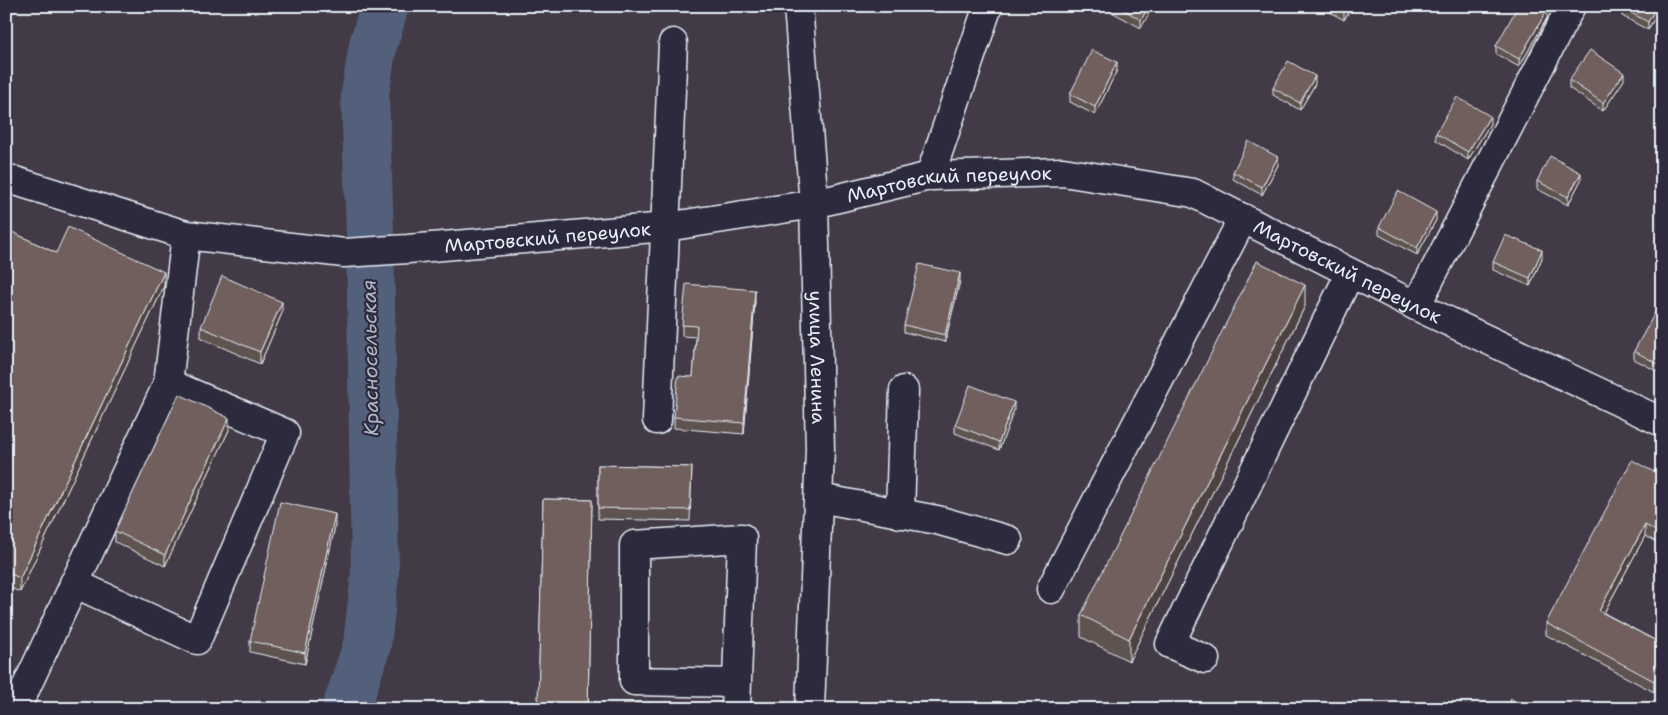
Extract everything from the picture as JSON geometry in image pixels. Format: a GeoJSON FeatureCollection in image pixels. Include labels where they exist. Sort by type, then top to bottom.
{"type":"FeatureCollection","features":[{"type":"Feature","properties":{"kind":"street","name":"улица Ленина"},"geometry":{"type":"LineString","coordinates":[[798,6],[814,204],[820,449],[810,709]]}},
{"type":"Feature","properties":{"kind":"street"},"geometry":{"type":"LineString","coordinates":[[930,176],[988,6]]}},
{"type":"Feature","properties":{"kind":"street"},"geometry":{"type":"LineString","coordinates":[[1416,306],[1571,6]]}},
{"type":"Feature","properties":{"kind":"street"},"geometry":{"type":"LineString","coordinates":[[657,420],[673,43]]}},
{"type":"Feature","properties":{"kind":"street","name":"Мартовский переулок"},"geometry":{"type":"LineString","coordinates":[[6,178],[186,235],[344,253],[408,250],[666,227],[814,204],[930,176],[1063,172],[1193,193],[1416,306],[1662,422]]}},
{"type":"Feature","properties":{"kind":"street"},"geometry":{"type":"LineString","coordinates":[[1051,590],[1243,218]]}},
{"type":"Feature","properties":{"kind":"street"},"geometry":{"type":"LineString","coordinates":[[16,709],[168,383],[186,235]]}},
{"type":"Feature","properties":{"kind":"street"},"geometry":{"type":"LineString","coordinates":[[1205,659],[1170,644],[1350,273]]}},
{"type":"Feature","properties":{"kind":"street"},"geometry":{"type":"LineString","coordinates":[[74,583],[197,640],[285,433],[168,383]]}},
{"type":"Feature","properties":{"kind":"street"},"geometry":{"type":"LineString","coordinates":[[900,514],[904,390]]}},
{"type":"Feature","properties":{"kind":"street"},"geometry":{"type":"LineString","coordinates":[[819,498],[937,520],[1008,540]]}},
{"type":"Feature","properties":{"kind":"street"},"geometry":{"type":"LineString","coordinates":[[742,538],[736,696],[634,681],[634,545],[742,538]]}},
{"type":"Feature","properties":{"kind":"building"},"geometry":{"type":"Polygon","coordinates":[[[1117,6],[1149,6],[1141,20],[1117,6]]]}},
{"type":"Feature","properties":{"kind":"building"},"geometry":{"type":"Polygon","coordinates":[[[1333,6],[1347,6],[1344,12],[1333,6]]]}},
{"type":"Feature","properties":{"kind":"building"},"geometry":{"type":"Polygon","coordinates":[[[1518,6],[1541,6],[1547,10],[1519,59],[1496,46],[1518,6]]]}},
{"type":"Feature","properties":{"kind":"building"},"geometry":{"type":"Polygon","coordinates":[[[1623,6],[1657,6],[1648,22],[1622,8],[1623,6]]]}},
{"type":"Feature","properties":{"kind":"building"},"geometry":{"type":"Polygon","coordinates":[[[1092,50],[1117,62],[1095,107],[1070,94],[1092,50]]]}},
{"type":"Feature","properties":{"kind":"building"},"geometry":{"type":"Polygon","coordinates":[[[1590,50],[1624,73],[1603,103],[1569,80],[1590,50]]]}},
{"type":"Feature","properties":{"kind":"building"},"geometry":{"type":"Polygon","coordinates":[[[1288,61],[1315,76],[1300,103],[1273,88],[1288,61]]]}},
{"type":"Feature","properties":{"kind":"building"},"geometry":{"type":"Polygon","coordinates":[[[1457,97],[1490,116],[1468,152],[1436,133],[1457,97]]]}},
{"type":"Feature","properties":{"kind":"building"},"geometry":{"type":"Polygon","coordinates":[[[1248,141],[1278,157],[1262,187],[1233,172],[1248,141]]]}},
{"type":"Feature","properties":{"kind":"building"},"geometry":{"type":"Polygon","coordinates":[[[1550,156],[1581,173],[1568,197],[1537,181],[1550,156]]]}},
{"type":"Feature","properties":{"kind":"building"},"geometry":{"type":"Polygon","coordinates":[[[1398,191],[1436,212],[1417,248],[1379,227],[1398,191]]]}},
{"type":"Feature","properties":{"kind":"building"},"geometry":{"type":"Polygon","coordinates":[[[68,227],[164,272],[20,578],[6,572],[6,229],[56,253],[68,227]]]}},
{"type":"Feature","properties":{"kind":"building"},"geometry":{"type":"Polygon","coordinates":[[[1505,235],[1542,250],[1530,278],[1493,262],[1505,235]]]}},
{"type":"Feature","properties":{"kind":"building"},"geometry":{"type":"Polygon","coordinates":[[[1257,261],[1305,285],[1129,639],[1081,615],[1257,261]]]}},
{"type":"Feature","properties":{"kind":"building"},"geometry":{"type":"Polygon","coordinates":[[[919,264],[960,273],[945,335],[904,325],[919,264]]]}},
{"type":"Feature","properties":{"kind":"building"},"geometry":{"type":"Polygon","coordinates":[[[222,276],[282,302],[260,352],[201,327],[222,276]]]}},
{"type":"Feature","properties":{"kind":"building"},"geometry":{"type":"Polygon","coordinates":[[[686,284],[755,290],[744,423],[674,417],[678,376],[693,377],[697,326],[682,325],[686,284]]]}},
{"type":"Feature","properties":{"kind":"building"},"geometry":{"type":"Polygon","coordinates":[[[1656,311],[1662,314],[1662,366],[1634,351],[1656,311]]]}},
{"type":"Feature","properties":{"kind":"building"},"geometry":{"type":"Polygon","coordinates":[[[970,385],[1014,402],[999,442],[955,425],[970,385]]]}},
{"type":"Feature","properties":{"kind":"building"},"geometry":{"type":"Polygon","coordinates":[[[179,394],[229,418],[165,555],[115,531],[179,394]]]}},
{"type":"Feature","properties":{"kind":"building"},"geometry":{"type":"Polygon","coordinates":[[[1632,460],[1654,472],[1662,460],[1662,534],[1645,525],[1599,611],[1662,644],[1662,665],[1654,681],[1546,623],[1632,460]]]}},
{"type":"Feature","properties":{"kind":"building"},"geometry":{"type":"Polygon","coordinates":[[[598,465],[692,467],[690,510],[598,508],[598,465]]]}},
{"type":"Feature","properties":{"kind":"building"},"geometry":{"type":"Polygon","coordinates":[[[543,499],[592,500],[588,706],[538,705],[543,499]]]}},
{"type":"Feature","properties":{"kind":"building"},"geometry":{"type":"Polygon","coordinates":[[[280,502],[335,514],[305,653],[250,641],[280,502]]]}},
{"type":"Feature","properties":{"kind":"building"},"geometry":{"type":"Polygon","coordinates":[[[1511,699],[1533,709],[1507,709],[1511,699]]]}},
{"type":"Feature","properties":{"kind":"building"},"geometry":{"type":"Polygon","coordinates":[[[623,703],[709,705],[709,709],[623,709],[623,703]]]}},
{"type":"Feature","properties":{"kind":"waterway","name":"Красносельская"},"geometry":{"type":"LineString","coordinates":[[346,709],[367,645],[375,574],[370,233],[365,94],[373,45],[385,6]]}}]}
